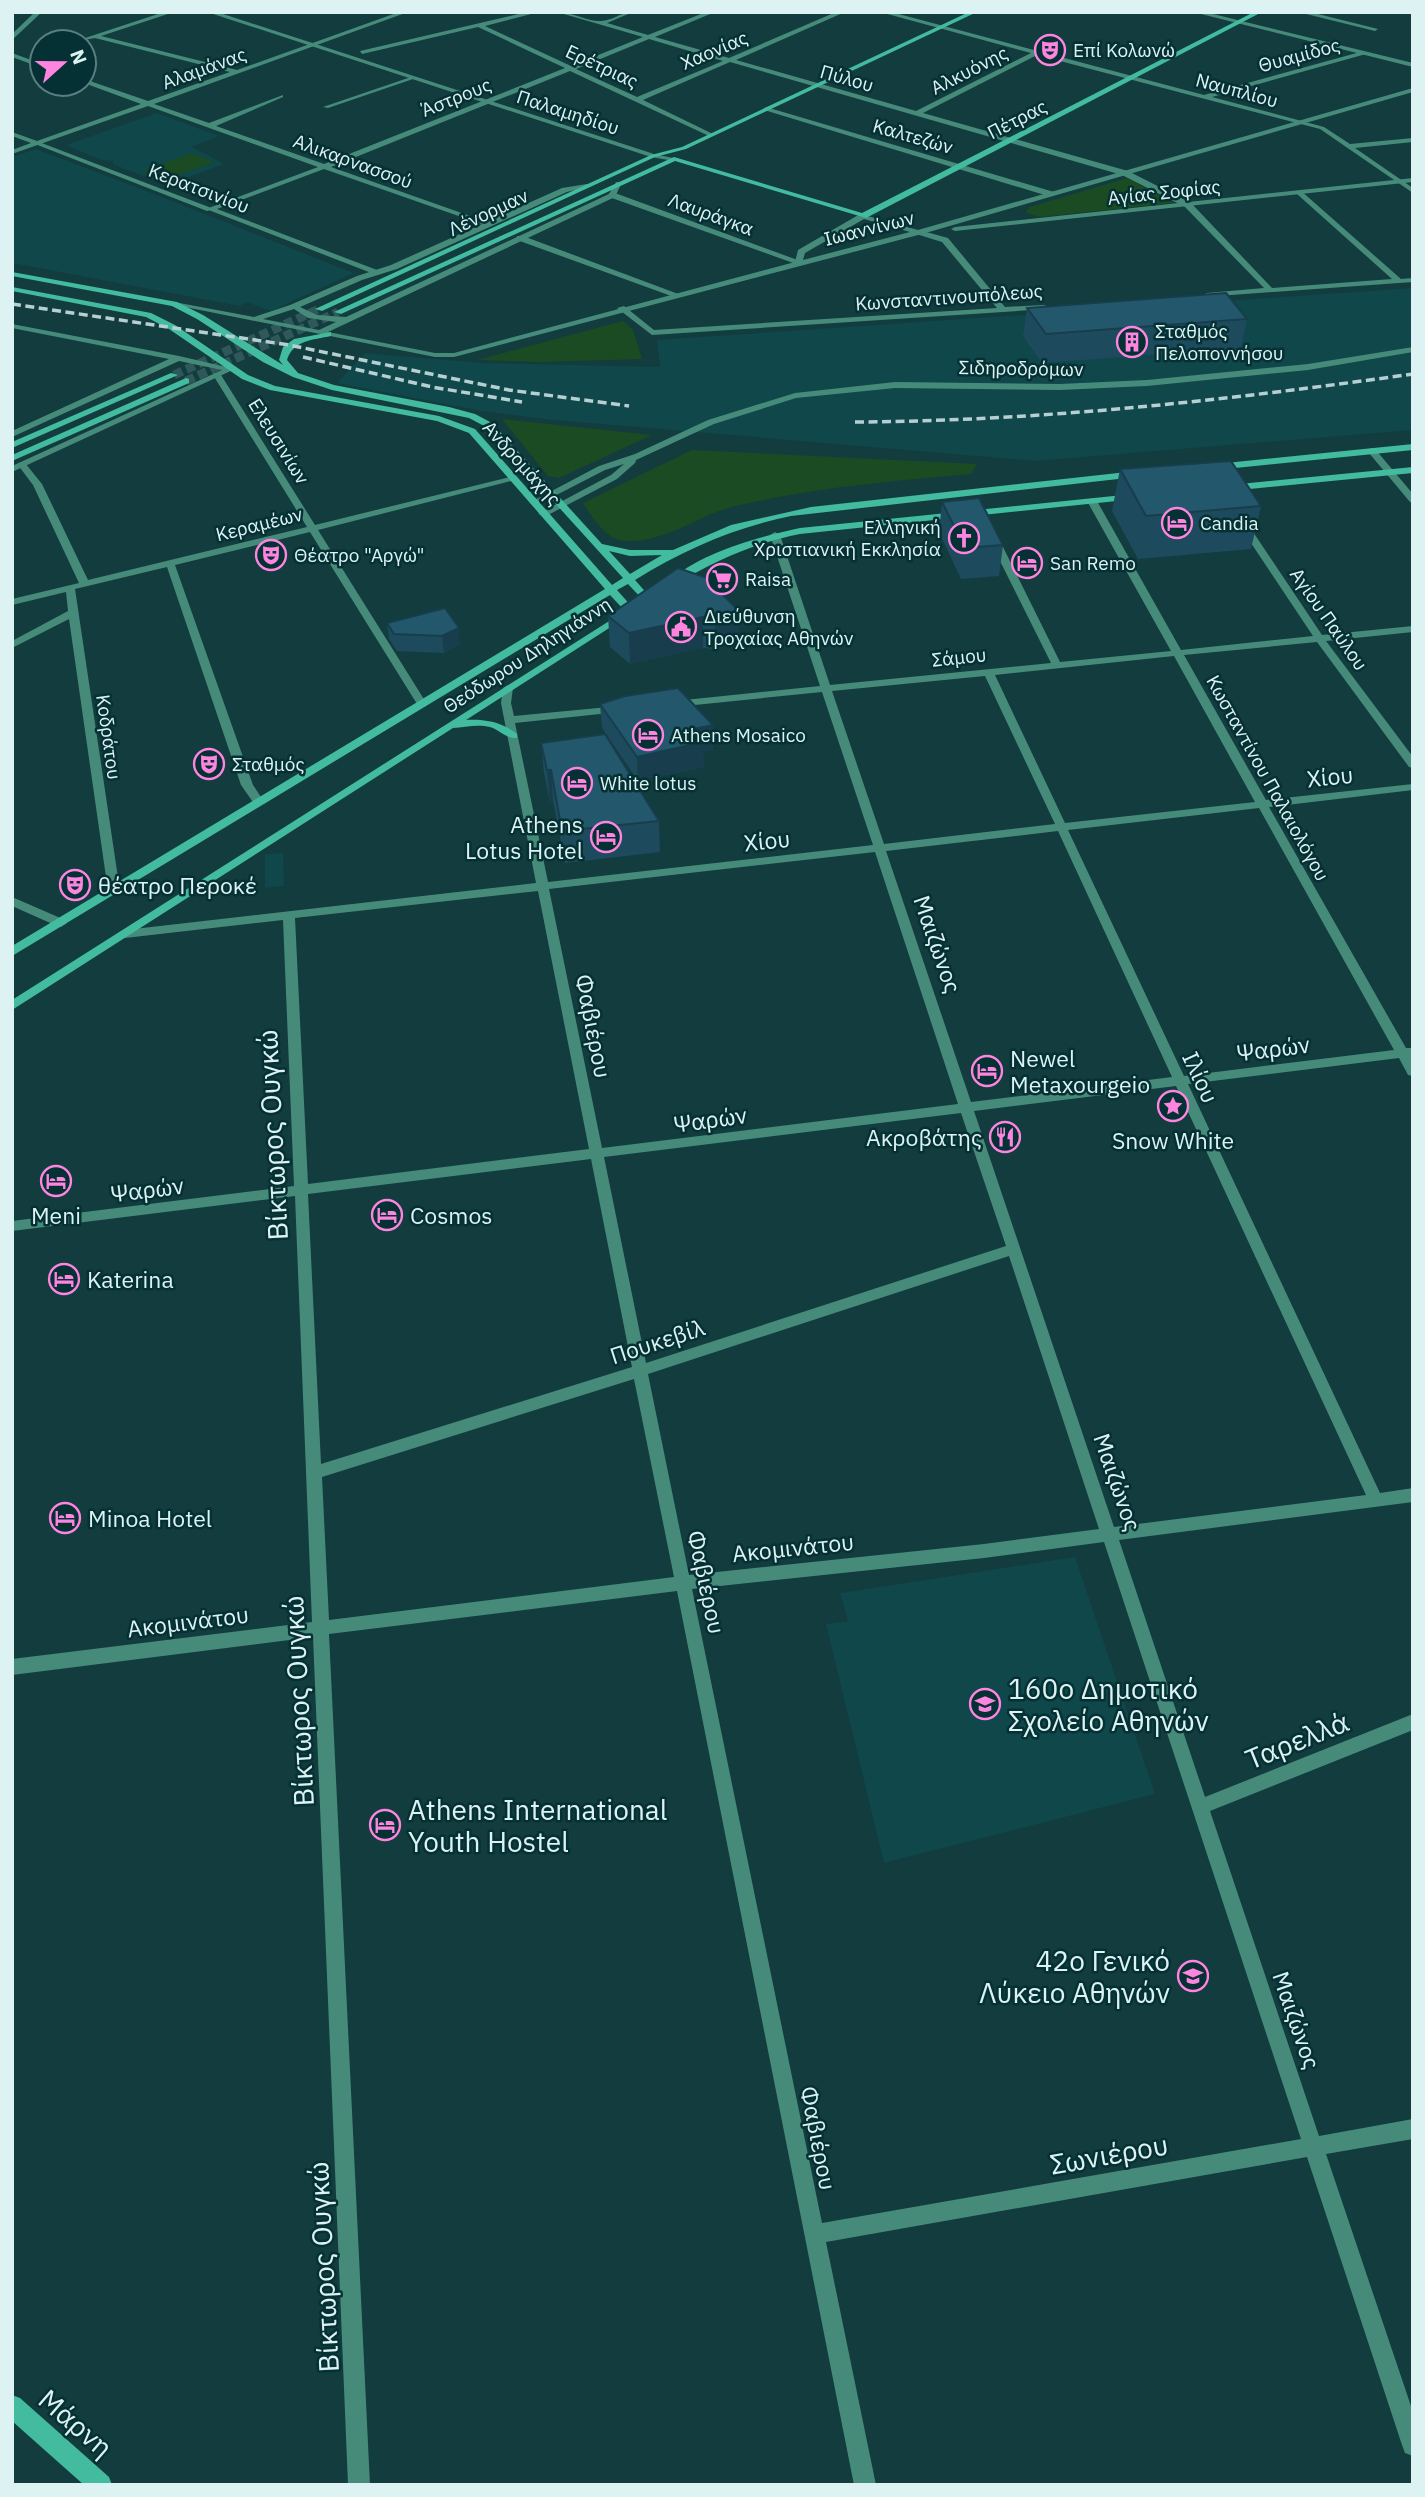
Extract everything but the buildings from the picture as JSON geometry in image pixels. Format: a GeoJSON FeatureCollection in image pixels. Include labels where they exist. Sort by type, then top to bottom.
{"type":"FeatureCollection","features":[{"type":"Feature","properties":{"kind":"main road","name":"Λένορμαν"},"geometry":{"type":"LineString","coordinates":[[338,312],[619,184],[711,135],[974,12]]}},
{"type":"Feature","properties":{"kind":"main road","name":"Πέτρας"},"geometry":{"type":"LineString","coordinates":[[863,216],[1259,12]]}},
{"type":"Feature","properties":{"kind":"main road","name":"Λένορμαν"},"geometry":{"type":"LineString","coordinates":[[319,309],[653,156]]}},
{"type":"Feature","properties":{"kind":"main road","name":"Παλαμηδίου"},"geometry":{"type":"LineString","coordinates":[[673,156],[863,216]]}},
{"type":"Feature","properties":{"kind":"main road"},"geometry":{"type":"LineString","coordinates":[[12,274],[174,304],[201,317],[265,360],[296,375]]}},
{"type":"Feature","properties":{"kind":"main road"},"geometry":{"type":"LineString","coordinates":[[12,289],[148,315],[172,327],[231,369]]}},
{"type":"Feature","properties":{"kind":"main road"},"geometry":{"type":"LineString","coordinates":[[296,375],[284,360],[286,349],[297,341],[325,333]]}},
{"type":"Feature","properties":{"kind":"main road","name":"Ανδρομάχης"},"geometry":{"type":"LineString","coordinates":[[231,369],[253,381],[284,391],[458,424],[471,430],[629,610]]}},
{"type":"Feature","properties":{"kind":"main road"},"geometry":{"type":"LineString","coordinates":[[12,444],[174,375]]}},
{"type":"Feature","properties":{"kind":"main road","name":"Ανδρομάχης"},"geometry":{"type":"LineString","coordinates":[[296,375],[332,387],[472,416],[489,425],[647,599]]}},
{"type":"Feature","properties":{"kind":"main road"},"geometry":{"type":"LineString","coordinates":[[12,458],[186,381]]}},
{"type":"Feature","properties":{"kind":"main road"},"geometry":{"type":"LineString","coordinates":[[1207,467],[1413,447]]}},
{"type":"Feature","properties":{"kind":"main road"},"geometry":{"type":"LineString","coordinates":[[1220,489],[1413,470]]}},
{"type":"Feature","properties":{"kind":"main road","name":"Θεόδωρου Δηληγιάννη"},"geometry":{"type":"LineString","coordinates":[[12,953],[629,579],[709,535],[773,516],[1152,472]]}},
{"type":"Feature","properties":{"kind":"main road","name":"Θεόδωρου Δηληγιάννη"},"geometry":{"type":"LineString","coordinates":[[12,1006],[710,559],[775,535],[1139,497]]}},
{"type":"Feature","properties":{"kind":"main road"},"geometry":{"type":"LineString","coordinates":[[598,545],[631,553],[676,551]]}},
{"type":"Feature","properties":{"kind":"main road"},"geometry":{"type":"LineString","coordinates":[[450,726],[476,722],[500,727],[513,736]]}},
{"type":"Feature","properties":{"kind":"main road","name":"Μάρνη"},"geometry":{"type":"LineString","coordinates":[[12,2406],[101,2485]]}},
{"type":"Feature","properties":{"kind":"street"},"geometry":{"type":"LineString","coordinates":[[12,38],[39,12]]}},
{"type":"Feature","properties":{"kind":"street"},"geometry":{"type":"LineString","coordinates":[[98,35],[171,12]]}},
{"type":"Feature","properties":{"kind":"street","name":"Παλαμηδίου"},"geometry":{"type":"LineString","coordinates":[[210,12],[653,156],[673,156]]}},
{"type":"Feature","properties":{"kind":"street","name":"Παλαμηδίου"},"geometry":{"type":"LineString","coordinates":[[238,12],[514,101]]}},
{"type":"Feature","properties":{"kind":"street","name":"Αλαμάνας"},"geometry":{"type":"LineString","coordinates":[[12,152],[405,12]]}},
{"type":"Feature","properties":{"kind":"street"},"geometry":{"type":"LineString","coordinates":[[362,52],[536,12]]}},
{"type":"Feature","properties":{"kind":"street","name":"Πύλου"},"geometry":{"type":"LineString","coordinates":[[560,12],[1125,173],[1188,205]]}},
{"type":"Feature","properties":{"kind":"street"},"geometry":{"type":"LineString","coordinates":[[600,24],[630,12]]}},
{"type":"Feature","properties":{"kind":"street","name":"Άστρους"},"geometry":{"type":"LineString","coordinates":[[210,209],[324,167],[712,12]]}},
{"type":"Feature","properties":{"kind":"street","name":"Χαονίας"},"geometry":{"type":"LineString","coordinates":[[637,100],[842,12]]}},
{"type":"Feature","properties":{"kind":"street","name":"Ναυπλίου"},"geometry":{"type":"LineString","coordinates":[[883,12],[1322,128],[1413,191]]}},
{"type":"Feature","properties":{"kind":"street"},"geometry":{"type":"LineString","coordinates":[[1196,12],[1413,65]]}},
{"type":"Feature","properties":{"kind":"street"},"geometry":{"type":"LineString","coordinates":[[1301,12],[1375,29]]}},
{"type":"Feature","properties":{"kind":"street","name":"Ερέτριας"},"geometry":{"type":"LineString","coordinates":[[479,25],[711,135]]}},
{"type":"Feature","properties":{"kind":"street"},"geometry":{"type":"LineString","coordinates":[[98,37],[239,73]]}},
{"type":"Feature","properties":{"kind":"street","name":"Αλκυόνης"},"geometry":{"type":"LineString","coordinates":[[916,114],[1036,53]]}},
{"type":"Feature","properties":{"kind":"street","name":"Θυαμίδος"},"geometry":{"type":"LineString","coordinates":[[1203,97],[1364,53]]}},
{"type":"Feature","properties":{"kind":"street"},"geometry":{"type":"LineString","coordinates":[[12,55],[28,61]]}},
{"type":"Feature","properties":{"kind":"street"},"geometry":{"type":"LineString","coordinates":[[22,59],[28,57]]}},
{"type":"Feature","properties":{"kind":"street"},"geometry":{"type":"LineString","coordinates":[[326,107],[413,78]]}},
{"type":"Feature","properties":{"kind":"street","name":"Αλικαρνασσού"},"geometry":{"type":"LineString","coordinates":[[98,86],[487,225]]}},
{"type":"Feature","properties":{"kind":"street","name":"Ιωαννίνων"},"geometry":{"type":"LineString","coordinates":[[325,333],[444,356],[919,232],[1413,90]]}},
{"type":"Feature","properties":{"kind":"street"},"geometry":{"type":"LineString","coordinates":[[209,126],[281,96]]}},
{"type":"Feature","properties":{"kind":"street","name":"Παλαμηδίου"},"geometry":{"type":"LineString","coordinates":[[527,106],[541,110]]}},
{"type":"Feature","properties":{"kind":"street","name":"Καλτεζών"},"geometry":{"type":"LineString","coordinates":[[766,109],[1051,194]]}},
{"type":"Feature","properties":{"kind":"street","name":"Κερατσινίου"},"geometry":{"type":"LineString","coordinates":[[12,134],[374,272]]}},
{"type":"Feature","properties":{"kind":"street"},"geometry":{"type":"LineString","coordinates":[[1349,146],[1413,140]]}},
{"type":"Feature","properties":{"kind":"street","name":"Παλαμηδίου"},"geometry":{"type":"LineString","coordinates":[[654,146],[673,156]]}},
{"type":"Feature","properties":{"kind":"street","name":"Αγίας Σοφίας"},"geometry":{"type":"LineString","coordinates":[[919,232],[1413,180]]}},
{"type":"Feature","properties":{"kind":"street"},"geometry":{"type":"LineString","coordinates":[[174,304],[325,333],[347,319],[612,195],[619,184]]}},
{"type":"Feature","properties":{"kind":"street"},"geometry":{"type":"LineString","coordinates":[[253,319],[295,306],[374,272],[394,267],[565,190],[587,186]]}},
{"type":"Feature","properties":{"kind":"street"},"geometry":{"type":"LineString","coordinates":[[1300,192],[1399,281]]}},
{"type":"Feature","properties":{"kind":"street","name":"Λαυράγκα"},"geometry":{"type":"LineString","coordinates":[[612,195],[799,262]]}},
{"type":"Feature","properties":{"kind":"street"},"geometry":{"type":"LineString","coordinates":[[1012,205],[1013,212],[1031,222]]}},
{"type":"Feature","properties":{"kind":"street"},"geometry":{"type":"LineString","coordinates":[[1188,205],[1270,290]]}},
{"type":"Feature","properties":{"kind":"street","name":"Παλαμηδίου"},"geometry":{"type":"LineString","coordinates":[[863,216],[919,232]]}},
{"type":"Feature","properties":{"kind":"street","name":"Πέτρας"},"geometry":{"type":"LineString","coordinates":[[799,262],[801,252],[863,216]]}},
{"type":"Feature","properties":{"kind":"street"},"geometry":{"type":"LineString","coordinates":[[919,232],[945,240],[1003,310]]}},
{"type":"Feature","properties":{"kind":"street"},"geometry":{"type":"LineString","coordinates":[[520,238],[677,295]]}},
{"type":"Feature","properties":{"kind":"street"},"geometry":{"type":"LineString","coordinates":[[1203,295],[1413,280]]}},
{"type":"Feature","properties":{"kind":"street"},"geometry":{"type":"LineString","coordinates":[[295,306],[301,313],[328,319],[347,319]]}},
{"type":"Feature","properties":{"kind":"street","name":"Κωνσταντινουπόλεως"},"geometry":{"type":"LineString","coordinates":[[621,309],[652,333],[1056,306]]}},
{"type":"Feature","properties":{"kind":"street"},"geometry":{"type":"LineString","coordinates":[[12,326],[231,369]]}},
{"type":"Feature","properties":{"kind":"street","name":"Σιδηροδρόμων"},"geometry":{"type":"LineString","coordinates":[[534,503],[602,468],[638,456],[724,416],[773,401],[818,392],[895,385],[1070,387],[1147,383],[1296,368],[1413,349]]}},
{"type":"Feature","properties":{"kind":"street"},"geometry":{"type":"LineString","coordinates":[[12,434],[178,358]]}},
{"type":"Feature","properties":{"kind":"street"},"geometry":{"type":"LineString","coordinates":[[85,584],[37,484],[17,467],[231,369]]}},
{"type":"Feature","properties":{"kind":"street","name":"Ελευσινίων"},"geometry":{"type":"LineString","coordinates":[[217,375],[422,704]]}},
{"type":"Feature","properties":{"kind":"street"},"geometry":{"type":"LineString","coordinates":[[1372,452],[1413,500]]}},
{"type":"Feature","properties":{"kind":"street","name":"Σιδηροδρόμων"},"geometry":{"type":"LineString","coordinates":[[544,514],[614,477],[638,456]]}},
{"type":"Feature","properties":{"kind":"street","name":"Κεραμέων"},"geometry":{"type":"LineString","coordinates":[[12,602],[514,479]]}},
{"type":"Feature","properties":{"kind":"street"},"geometry":{"type":"LineString","coordinates":[[1220,489],[1228,500]]}},
{"type":"Feature","properties":{"kind":"street","name":"Κωσταντίνου Παλαιολόγου"},"geometry":{"type":"LineString","coordinates":[[1092,501],[1262,804],[1408,1053],[1413,1072]]}},
{"type":"Feature","properties":{"kind":"street"},"geometry":{"type":"LineString","coordinates":[[980,512],[986,524]]}},
{"type":"Feature","properties":{"kind":"street","name":"Αγίου Παύλου"},"geometry":{"type":"LineString","coordinates":[[1235,512],[1319,638],[1413,765]]}},
{"type":"Feature","properties":{"kind":"street","name":"Μαιζώνος"},"geometry":{"type":"LineString","coordinates":[[775,535],[1413,2445]]}},
{"type":"Feature","properties":{"kind":"street"},"geometry":{"type":"LineString","coordinates":[[992,535],[1057,665]]}},
{"type":"Feature","properties":{"kind":"street"},"geometry":{"type":"LineString","coordinates":[[170,564],[247,785],[259,803]]}},
{"type":"Feature","properties":{"kind":"street","name":"Κοδράτου"},"geometry":{"type":"LineString","coordinates":[[70,588],[114,891]]}},
{"type":"Feature","properties":{"kind":"street"},"geometry":{"type":"LineString","coordinates":[[12,645],[73,613]]}},
{"type":"Feature","properties":{"kind":"street","name":"Σάμου"},"geometry":{"type":"LineString","coordinates":[[665,705],[1413,629]]}},
{"type":"Feature","properties":{"kind":"street","name":"Ιλίου"},"geometry":{"type":"LineString","coordinates":[[989,671],[1376,1500]]}},
{"type":"Feature","properties":{"kind":"street","name":"Φαβιέρου"},"geometry":{"type":"LineString","coordinates":[[508,688],[506,703],[509,720],[865,2485]]}},
{"type":"Feature","properties":{"kind":"street"},"geometry":{"type":"LineString","coordinates":[[509,720],[625,709]]}},
{"type":"Feature","properties":{"kind":"street","name":"Χίου"},"geometry":{"type":"LineString","coordinates":[[125,934],[1413,788]]}},
{"type":"Feature","properties":{"kind":"street"},"geometry":{"type":"LineString","coordinates":[[12,901],[61,923]]}},
{"type":"Feature","properties":{"kind":"street","name":"Βίκτωρος Ουγκώ"},"geometry":{"type":"LineString","coordinates":[[289,915],[359,2485]]}},
{"type":"Feature","properties":{"kind":"street","name":"Ψαρών"},"geometry":{"type":"LineString","coordinates":[[12,1226],[1408,1053]]}},
{"type":"Feature","properties":{"kind":"street","name":"Πουκεβίλ"},"geometry":{"type":"LineString","coordinates":[[313,1473],[640,1371],[1013,1249]]}},
{"type":"Feature","properties":{"kind":"street","name":"Ακομινάτου"},"geometry":{"type":"LineString","coordinates":[[12,1667],[684,1582],[1110,1535],[1413,1495]]}},
{"type":"Feature","properties":{"kind":"street","name":"Ταρελλά"},"geometry":{"type":"LineString","coordinates":[[1200,1807],[1413,1722]]}},
{"type":"Feature","properties":{"kind":"street","name":"Σωνιέρου"},"geometry":{"type":"LineString","coordinates":[[815,2234],[1413,2129]]}},
{"type":"Feature","properties":{"kind":"shaded area"},"geometry":{"type":"Polygon","coordinates":[[[157,113],[219,136],[192,147],[224,164],[167,185],[112,164],[114,161],[101,160],[66,145],[157,113]]]}},
{"type":"Feature","properties":{"kind":"shaded area"},"geometry":{"type":"Polygon","coordinates":[[[36,149],[354,273],[271,311],[247,302],[240,306],[12,263],[12,157],[36,149]]]}},
{"type":"Feature","properties":{"kind":"shaded area"},"geometry":{"type":"Polygon","coordinates":[[[1413,288],[1413,430],[1036,461],[554,420],[482,411],[337,383],[365,353],[482,363],[660,367],[657,340],[1413,288]]]}},
{"type":"Feature","properties":{"kind":"shaded area"},"geometry":{"type":"Polygon","coordinates":[[[283,853],[284,886],[265,888],[265,854],[283,853]]]}},
{"type":"Feature","properties":{"kind":"shaded area","name":"160ο Δημοτικό Σχολείο Αθηνών"},"geometry":{"type":"Polygon","coordinates":[[[1075,1557],[1155,1794],[884,1863],[826,1624],[848,1621],[840,1593],[1075,1557]]]}},
{"type":"Feature","properties":{"kind":"green space"},"geometry":{"type":"Polygon","coordinates":[[[192,153],[214,162],[165,180],[142,171],[192,153]]]}},
{"type":"Feature","properties":{"kind":"green space"},"geometry":{"type":"Polygon","coordinates":[[[1127,178],[1174,203],[1039,217],[1025,212],[1030,207],[1127,178]]]}},
{"type":"Feature","properties":{"kind":"green space"},"geometry":{"type":"Polygon","coordinates":[[[623,321],[633,330],[642,359],[539,362],[477,360],[623,321]]]}},
{"type":"Feature","properties":{"kind":"green space"},"geometry":{"type":"Polygon","coordinates":[[[502,419],[652,435],[559,478],[548,476],[502,419]]]}},
{"type":"Feature","properties":{"kind":"green space"},"geometry":{"type":"Polygon","coordinates":[[[692,450],[977,464],[971,474],[821,490],[761,500],[718,511],[666,534],[640,541],[618,540],[612,537],[600,527],[583,503],[692,450]]]}},
{"type":"Feature","properties":{"kind":"tunnel"},"geometry":{"type":"LineString","coordinates":[[174,375],[319,309]]}},
{"type":"Feature","properties":{"kind":"tunnel"},"geometry":{"type":"LineString","coordinates":[[186,381],[338,312]]}},
{"type":"Feature","properties":{"kind":"railway"},"geometry":{"type":"LineString","coordinates":[[12,304],[289,345],[509,390],[629,406]]}},
{"type":"Feature","properties":{"kind":"railway"},"geometry":{"type":"LineString","coordinates":[[303,357],[432,387],[522,402]]}},
{"type":"Feature","properties":{"kind":"railway"},"geometry":{"type":"LineString","coordinates":[[855,422],[995,418],[1135,407],[1413,374]]}},
{"type":"Feature","properties":{"kind":"place","name":"Επί Κολωνώ"},"geometry":{"type":"Point","coordinates":[1050,50]}},
{"type":"Feature","properties":{"kind":"place","name":"Σταθμός Πελοποννήσου"},"geometry":{"type":"Point","coordinates":[1132,342]}},
{"type":"Feature","properties":{"kind":"place","name":"Candia"},"geometry":{"type":"Point","coordinates":[1177,523]}},
{"type":"Feature","properties":{"kind":"place","name":"Ελληνική Χριστιανική Εκκλησία"},"geometry":{"type":"Point","coordinates":[964,538]}},
{"type":"Feature","properties":{"kind":"place","name":"Θέατρο \"Αργώ\""},"geometry":{"type":"Point","coordinates":[271,555]}},
{"type":"Feature","properties":{"kind":"place","name":"San Remo"},"geometry":{"type":"Point","coordinates":[1027,563]}},
{"type":"Feature","properties":{"kind":"place","name":"Raisa"},"geometry":{"type":"Point","coordinates":[722,579]}},
{"type":"Feature","properties":{"kind":"place","name":"Διεύθυνση Τροχαίας Αθηνών"},"geometry":{"type":"Point","coordinates":[681,627]}},
{"type":"Feature","properties":{"kind":"place","name":"Athens Mosaico"},"geometry":{"type":"Point","coordinates":[648,735]}},
{"type":"Feature","properties":{"kind":"place","name":"Σταθμός"},"geometry":{"type":"Point","coordinates":[209,764]}},
{"type":"Feature","properties":{"kind":"place","name":"White lotus"},"geometry":{"type":"Point","coordinates":[577,783]}},
{"type":"Feature","properties":{"kind":"place","name":"Athens Lotus Hotel"},"geometry":{"type":"Point","coordinates":[606,837]}},
{"type":"Feature","properties":{"kind":"place","name":"θέατρο Περοκέ"},"geometry":{"type":"Point","coordinates":[75,885]}},
{"type":"Feature","properties":{"kind":"place","name":"Newel Metaxourgeio"},"geometry":{"type":"Point","coordinates":[987,1071]}},
{"type":"Feature","properties":{"kind":"place","name":"Snow White"},"geometry":{"type":"Point","coordinates":[1173,1106]}},
{"type":"Feature","properties":{"kind":"place","name":"Ακροβάτης"},"geometry":{"type":"Point","coordinates":[1005,1137]}},
{"type":"Feature","properties":{"kind":"place","name":"Meni"},"geometry":{"type":"Point","coordinates":[56,1181]}},
{"type":"Feature","properties":{"kind":"place","name":"Cosmos"},"geometry":{"type":"Point","coordinates":[387,1215]}},
{"type":"Feature","properties":{"kind":"place","name":"Katerina"},"geometry":{"type":"Point","coordinates":[64,1279]}},
{"type":"Feature","properties":{"kind":"place","name":"Minoa Hotel"},"geometry":{"type":"Point","coordinates":[65,1518]}},
{"type":"Feature","properties":{"kind":"place","name":"160ο Δημοτικό Σχολείο Αθηνών"},"geometry":{"type":"Point","coordinates":[985,1704]}},
{"type":"Feature","properties":{"kind":"place","name":"Athens International Youth Hostel"},"geometry":{"type":"Point","coordinates":[385,1825]}},
{"type":"Feature","properties":{"kind":"place","name":"42ο Γενικό Λύκειο Αθηνών"},"geometry":{"type":"Point","coordinates":[1193,1976]}}]}
